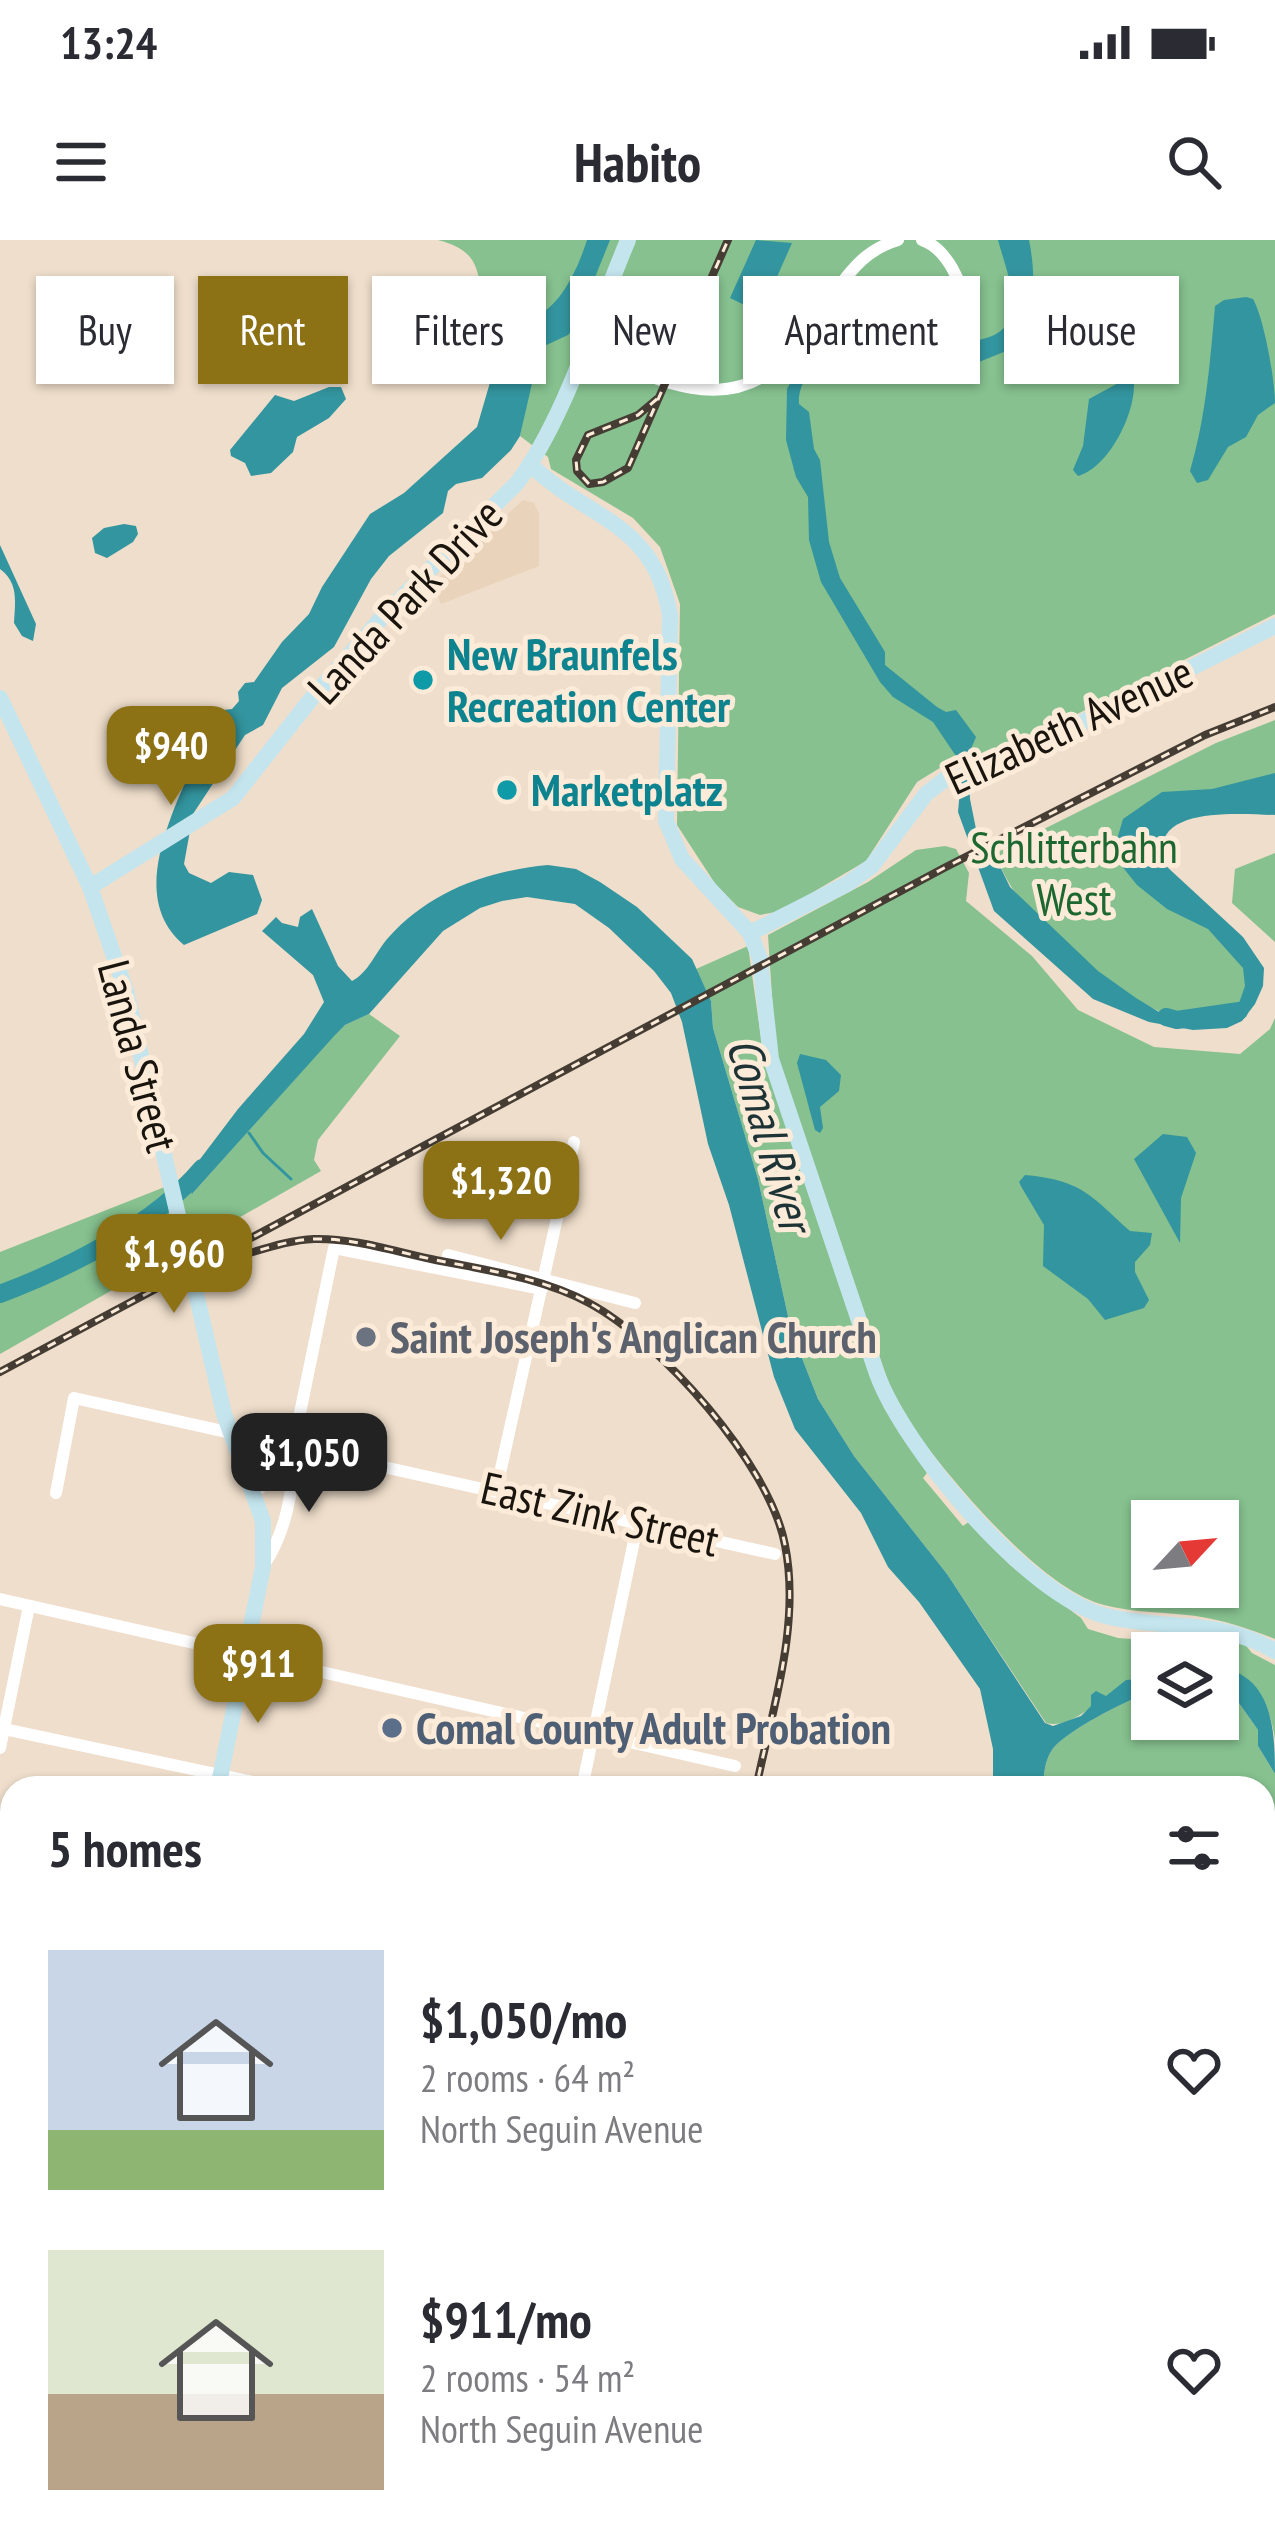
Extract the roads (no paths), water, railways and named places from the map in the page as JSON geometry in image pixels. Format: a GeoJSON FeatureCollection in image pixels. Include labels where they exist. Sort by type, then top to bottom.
{"type":"FeatureCollection","features":[{"type":"Feature","properties":{"kind":"street","name":"Landa Park Drive"},"geometry":{"type":"LineString","coordinates":[[614,276],[628,240]]}},
{"type":"Feature","properties":{"kind":"street"},"geometry":{"type":"LineString","coordinates":[[679,384],[720,391],[748,385],[788,355],[860,259],[898,240]]}},
{"type":"Feature","properties":{"kind":"street"},"geometry":{"type":"LineString","coordinates":[[922,240],[938,247],[953,276]]}},
{"type":"Feature","properties":{"kind":"street","name":"Landa Park Drive"},"geometry":{"type":"LineString","coordinates":[[90,887],[233,798],[386,614],[530,465],[570,379]]}},
{"type":"Feature","properties":{"kind":"street"},"geometry":{"type":"LineString","coordinates":[[530,465],[636,541],[654,563],[666,591],[670,616],[666,821],[682,860],[751,933],[760,959],[771,1059],[894,1414],[985,1526],[1043,1583],[1072,1603],[1115,1618],[1217,1627],[1275,1651]]}},
{"type":"Feature","properties":{"kind":"street","name":"Elizabeth Avenue"},"geometry":{"type":"LineString","coordinates":[[751,933],[847,884],[872,866],[926,794],[948,776],[1021,753],[1275,626]]}},
{"type":"Feature","properties":{"kind":"street","name":"Landa Street"},"geometry":{"type":"LineString","coordinates":[[0,698],[90,887],[126,991],[231,1434],[255,1492],[265,1534],[263,1567],[220,1776]]}},
{"type":"Feature","properties":{"kind":"street"},"geometry":{"type":"LineString","coordinates":[[104,932],[109,922],[107,888],[113,874]]}},
{"type":"Feature","properties":{"kind":"street"},"geometry":{"type":"LineString","coordinates":[[731,910],[772,921]]}},
{"type":"Feature","properties":{"kind":"street"},"geometry":{"type":"LineString","coordinates":[[496,1491],[574,1142]]}},
{"type":"Feature","properties":{"kind":"street"},"geometry":{"type":"LineString","coordinates":[[263,1567],[279,1543],[294,1467],[292,1447],[334,1248],[635,1303]]}},
{"type":"Feature","properties":{"kind":"street"},"geometry":{"type":"LineString","coordinates":[[448,1256],[543,1283]]}},
{"type":"Feature","properties":{"kind":"street","name":"East Zink Street"},"geometry":{"type":"LineString","coordinates":[[56,1493],[74,1398],[775,1554]]}},
{"type":"Feature","properties":{"kind":"street"},"geometry":{"type":"LineString","coordinates":[[255,1492],[274,1476],[292,1447]]}},
{"type":"Feature","properties":{"kind":"street"},"geometry":{"type":"LineString","coordinates":[[585,1776],[638,1522]]}},
{"type":"Feature","properties":{"kind":"street"},"geometry":{"type":"LineString","coordinates":[[0,1599],[735,1766]]}},
{"type":"Feature","properties":{"kind":"street"},"geometry":{"type":"LineString","coordinates":[[0,1748],[29,1606]]}},
{"type":"Feature","properties":{"kind":"street"},"geometry":{"type":"LineString","coordinates":[[2,1728],[195,1776]]}},
{"type":"Feature","properties":{"kind":"water"},"geometry":{"type":"Polygon","coordinates":[[[587,240],[610,240],[596,276],[572,276],[587,240]]]}},
{"type":"Feature","properties":{"kind":"water"},"geometry":{"type":"Polygon","coordinates":[[[756,240],[792,243],[777,276],[743,276],[743,304],[730,298],[756,240]]]}},
{"type":"Feature","properties":{"kind":"water"},"geometry":{"type":"Polygon","coordinates":[[[998,240],[1029,240],[1033,276],[1008,276],[998,240]]]}},
{"type":"Feature","properties":{"kind":"water"},"geometry":{"type":"Polygon","coordinates":[[[570,280],[570,333],[546,345],[546,310],[570,280]]]}},
{"type":"Feature","properties":{"kind":"water"},"geometry":{"type":"Polygon","coordinates":[[[1253,299],[1261,320],[1275,403],[1258,415],[1246,437],[1228,447],[1208,480],[1197,483],[1190,471],[1204,410],[1215,306],[1253,299]]]}},
{"type":"Feature","properties":{"kind":"water"},"geometry":{"type":"Polygon","coordinates":[[[1004,328],[1004,352],[980,362],[980,339],[1004,328]]]}},
{"type":"Feature","properties":{"kind":"water"},"geometry":{"type":"Polygon","coordinates":[[[490,384],[532,384],[520,436],[511,450],[482,478],[456,484],[448,491],[443,513],[389,556],[334,647],[282,688],[263,725],[245,735],[193,814],[184,864],[189,873],[211,883],[229,872],[253,875],[262,900],[257,914],[184,945],[165,922],[157,894],[158,865],[165,834],[211,717],[215,711],[232,709],[245,683],[254,682],[309,614],[370,514],[404,493],[477,427],[490,384]]]}},
{"type":"Feature","properties":{"kind":"water"},"geometry":{"type":"Polygon","coordinates":[[[790,384],[804,384],[799,404],[809,412],[820,460],[829,542],[840,578],[885,652],[885,665],[937,707],[956,710],[976,737],[968,756],[978,839],[994,854],[1010,887],[1098,971],[1159,1012],[1202,1022],[1231,1011],[1245,986],[1243,968],[1208,929],[1167,909],[1137,885],[1121,865],[1118,836],[1123,819],[1162,792],[1212,789],[1275,773],[1275,815],[1198,817],[1168,832],[1162,846],[1165,865],[1243,937],[1264,968],[1263,986],[1242,1021],[1227,1028],[1193,1030],[1149,1022],[1093,999],[994,911],[958,812],[958,759],[933,722],[893,697],[880,682],[821,582],[809,540],[808,497],[796,477],[786,440],[790,384]]]}},
{"type":"Feature","properties":{"kind":"water"},"geometry":{"type":"Polygon","coordinates":[[[1116,384],[1134,384],[1127,418],[1111,449],[1090,471],[1078,476],[1073,470],[1083,446],[1089,399],[1116,384]]]}},
{"type":"Feature","properties":{"kind":"water"},"geometry":{"type":"Polygon","coordinates":[[[341,387],[346,399],[329,418],[297,437],[293,452],[271,473],[251,476],[245,463],[231,456],[230,450],[275,395],[294,401],[341,387]]]}},
{"type":"Feature","properties":{"kind":"water"},"geometry":{"type":"Polygon","coordinates":[[[136,526],[133,542],[107,558],[95,553],[92,538],[104,528],[136,526]]]}},
{"type":"Feature","properties":{"kind":"water"},"geometry":{"type":"Polygon","coordinates":[[[0,545],[36,624],[33,641],[22,636],[14,623],[15,593],[0,569],[0,545]]]}},
{"type":"Feature","properties":{"kind":"water"},"geometry":{"type":"Polygon","coordinates":[[[548,865],[576,869],[637,907],[692,959],[711,1001],[713,1028],[758,1179],[791,1330],[818,1399],[854,1456],[947,1574],[1045,1723],[1053,1726],[1081,1716],[1096,1691],[1106,1696],[1131,1680],[1131,1700],[1059,1743],[1048,1758],[1044,1776],[993,1776],[993,1749],[980,1689],[919,1602],[888,1567],[861,1513],[795,1429],[774,1377],[671,993],[609,928],[575,904],[527,897],[502,901],[480,908],[443,931],[369,1014],[335,1035],[192,1194],[185,1179],[304,1034],[324,1002],[313,975],[262,931],[276,917],[298,927],[300,917],[312,909],[338,966],[352,981],[404,922],[441,896],[481,878],[548,865]]]}},
{"type":"Feature","properties":{"kind":"water"},"geometry":{"type":"Polygon","coordinates":[[[800,1054],[826,1060],[841,1075],[839,1091],[820,1107],[820,1133],[815,1130],[797,1063],[800,1054]]]}},
{"type":"Feature","properties":{"kind":"water"},"geometry":{"type":"Polygon","coordinates":[[[1163,1134],[1187,1137],[1196,1153],[1181,1198],[1180,1243],[1134,1159],[1163,1134]]]}},
{"type":"Feature","properties":{"kind":"water"},"geometry":{"type":"Polygon","coordinates":[[[1025,1175],[1073,1186],[1130,1231],[1152,1233],[1150,1245],[1135,1262],[1149,1300],[1144,1308],[1105,1320],[1088,1299],[1043,1266],[1044,1225],[1019,1182],[1025,1175]]]}},
{"type":"Feature","properties":{"kind":"water"},"geometry":{"type":"Polygon","coordinates":[[[1239,1674],[1260,1692],[1267,1706],[1275,1774],[1258,1746],[1258,1730],[1239,1703],[1239,1674]]]}},
{"type":"Feature","properties":{"kind":"waterway","name":"Comal River"},"geometry":{"type":"LineString","coordinates":[[1166,1017],[1177,1020],[1239,1011]]}},
{"type":"Feature","properties":{"kind":"waterway"},"geometry":{"type":"LineString","coordinates":[[249,1133],[291,1179]]}},
{"type":"Feature","properties":{"kind":"waterway"},"geometry":{"type":"LineString","coordinates":[[0,1294],[109,1243],[160,1208],[202,1168]]}},
{"type":"Feature","properties":{"kind":"railway"},"geometry":{"type":"LineString","coordinates":[[657,399],[638,415],[588,435],[576,460],[577,471],[589,484],[628,468],[728,240]]}},
{"type":"Feature","properties":{"kind":"railway"},"geometry":{"type":"LineString","coordinates":[[0,1372],[944,868],[1205,735],[1275,707]]}},
{"type":"Feature","properties":{"kind":"railway"},"geometry":{"type":"LineString","coordinates":[[243,1255],[296,1241],[329,1239],[532,1281],[571,1294],[617,1321],[678,1375],[758,1478],[785,1545],[787,1636],[759,1776]]}},
{"type":"Feature","properties":{"kind":"place","name":"New Braunfels Recreation Center"},"geometry":{"type":"Point","coordinates":[423,680]}},
{"type":"Feature","properties":{"kind":"place","name":"Marketplatz"},"geometry":{"type":"Point","coordinates":[507,790]}},
{"type":"Feature","properties":{"kind":"place","name":"Saint Joseph's Anglican Church"},"geometry":{"type":"Point","coordinates":[366,1337]}},
{"type":"Feature","properties":{"kind":"place","name":"Comal County Adult Probation"},"geometry":{"type":"Point","coordinates":[392,1728]}},
{"type":"Feature","properties":{"kind":"park label","name":"Schlitterbahn West"},"geometry":{"type":"Point","coordinates":[1074,873]}}]}
